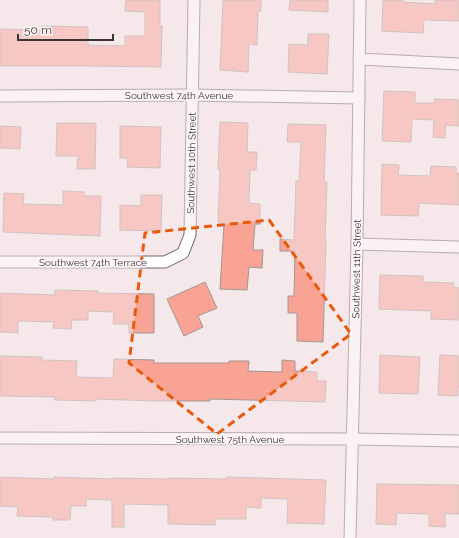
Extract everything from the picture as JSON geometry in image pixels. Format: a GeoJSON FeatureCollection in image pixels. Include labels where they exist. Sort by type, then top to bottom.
{"type":"FeatureCollection","features":[{"type":"Feature","properties":{"kind":"street","name":"Southwest 10th Street"},"geometry":{"type":"LineString","coordinates":[[183,253],[190,235],[194,0]]}},
{"type":"Feature","properties":{"kind":"street","name":"Southwest 11th Street"},"geometry":{"type":"LineString","coordinates":[[350,538],[357,244],[360,0]]}},
{"type":"Feature","properties":{"kind":"street"},"geometry":{"type":"LineString","coordinates":[[359,59],[459,64]]}},
{"type":"Feature","properties":{"kind":"street","name":"Southwest 74th Avenue"},"geometry":{"type":"LineString","coordinates":[[0,96],[192,95],[359,98]]}},
{"type":"Feature","properties":{"kind":"street"},"geometry":{"type":"LineString","coordinates":[[357,244],[459,247]]}},
{"type":"Feature","properties":{"kind":"street","name":"Southwest 74th Terrace"},"geometry":{"type":"LineString","coordinates":[[0,262],[165,262],[183,253]]}},
{"type":"Feature","properties":{"kind":"street","name":"Southwest 75th Avenue"},"geometry":{"type":"LineString","coordinates":[[0,438],[353,439],[459,441]]}},
{"type":"Feature","properties":{"kind":"highlighted area"},"geometry":{"type":"Polygon","coordinates":[[[269,220],[351,334],[217,434],[129,363],[145,233],[269,220]]]}},
{"type":"Feature","properties":{"kind":"building"},"geometry":{"type":"Polygon","coordinates":[[[126,0],[160,0],[160,26],[162,26],[161,67],[0,66],[0,29],[41,30],[41,26],[88,27],[88,45],[125,46],[125,36],[145,36],[145,12],[125,11],[126,0]]]}},
{"type":"Feature","properties":{"kind":"building"},"geometry":{"type":"Polygon","coordinates":[[[223,0],[261,0],[261,11],[258,11],[257,45],[249,44],[248,72],[220,70],[223,0]]]}},
{"type":"Feature","properties":{"kind":"building"},"geometry":{"type":"Polygon","coordinates":[[[290,0],[328,0],[328,12],[289,10],[290,0]]]}},
{"type":"Feature","properties":{"kind":"building"},"geometry":{"type":"Polygon","coordinates":[[[383,0],[403,0],[403,2],[435,4],[435,0],[459,0],[459,21],[424,20],[423,33],[382,31],[383,0]]]}},
{"type":"Feature","properties":{"kind":"building"},"geometry":{"type":"Polygon","coordinates":[[[308,34],[329,34],[327,74],[288,72],[289,44],[308,45],[308,34]]]}},
{"type":"Feature","properties":{"kind":"building"},"geometry":{"type":"Polygon","coordinates":[[[384,91],[415,92],[415,103],[434,103],[435,99],[459,100],[459,126],[446,125],[445,138],[433,137],[434,120],[412,119],[411,142],[382,141],[384,91]]]}},
{"type":"Feature","properties":{"kind":"building"},"geometry":{"type":"Polygon","coordinates":[[[220,122],[248,123],[247,152],[257,152],[256,170],[250,170],[249,203],[260,204],[260,224],[255,224],[253,250],[263,250],[262,268],[249,267],[247,290],[220,289],[224,224],[218,223],[220,122]]]}},
{"type":"Feature","properties":{"kind":"building"},"geometry":{"type":"Polygon","coordinates":[[[57,123],[96,123],[95,169],[77,169],[78,156],[56,156],[57,123]]]}},
{"type":"Feature","properties":{"kind":"building"},"geometry":{"type":"Polygon","coordinates":[[[288,124],[326,125],[324,182],[327,182],[323,342],[297,341],[297,313],[288,313],[288,296],[294,296],[295,251],[280,251],[280,239],[294,240],[296,181],[299,181],[301,142],[287,142],[288,124]]]}},
{"type":"Feature","properties":{"kind":"building"},"geometry":{"type":"Polygon","coordinates":[[[0,126],[21,127],[20,149],[0,148],[0,126]]]}},
{"type":"Feature","properties":{"kind":"building"},"geometry":{"type":"Polygon","coordinates":[[[120,126],[161,127],[160,168],[127,167],[128,158],[120,158],[120,126]]]}},
{"type":"Feature","properties":{"kind":"building"},"geometry":{"type":"Polygon","coordinates":[[[382,164],[399,165],[398,175],[430,176],[431,166],[456,167],[456,173],[459,173],[459,205],[419,203],[418,216],[381,215],[382,164]]]}},
{"type":"Feature","properties":{"kind":"building"},"geometry":{"type":"Polygon","coordinates":[[[63,191],[84,192],[84,196],[101,196],[100,236],[3,232],[4,193],[24,194],[23,204],[63,205],[63,191]]]}},
{"type":"Feature","properties":{"kind":"building"},"geometry":{"type":"Polygon","coordinates":[[[141,195],[162,195],[161,231],[120,230],[120,205],[141,206],[141,195]]]}},
{"type":"Feature","properties":{"kind":"building"},"geometry":{"type":"Polygon","coordinates":[[[380,275],[423,276],[423,282],[454,283],[453,287],[459,288],[459,320],[431,319],[431,311],[379,309],[380,275]]]}},
{"type":"Feature","properties":{"kind":"building"},"geometry":{"type":"Polygon","coordinates":[[[205,282],[217,308],[198,316],[203,327],[184,336],[167,299],[205,282]]]}},
{"type":"Feature","properties":{"kind":"building"},"geometry":{"type":"Polygon","coordinates":[[[55,290],[98,291],[98,293],[154,294],[154,333],[129,333],[129,324],[113,324],[114,312],[88,311],[88,320],[72,320],[71,329],[53,328],[54,322],[18,321],[18,333],[0,332],[0,293],[55,295],[55,290]]]}},
{"type":"Feature","properties":{"kind":"building"},"geometry":{"type":"Polygon","coordinates":[[[380,355],[420,357],[418,394],[379,393],[380,355]]]}},
{"type":"Feature","properties":{"kind":"building"},"geometry":{"type":"Polygon","coordinates":[[[440,355],[459,356],[458,396],[438,395],[440,355]]]}},
{"type":"Feature","properties":{"kind":"building"},"geometry":{"type":"Polygon","coordinates":[[[0,356],[42,357],[42,360],[77,361],[76,377],[113,378],[114,359],[154,360],[154,363],[229,363],[229,361],[249,361],[248,371],[282,372],[282,360],[295,361],[295,371],[317,372],[317,381],[326,381],[325,402],[210,399],[210,401],[153,401],[96,399],[96,401],[55,400],[55,397],[0,396],[0,356]]]}},
{"type":"Feature","properties":{"kind":"building"},"geometry":{"type":"Polygon","coordinates":[[[0,477],[54,479],[54,477],[112,479],[227,479],[227,477],[326,480],[324,524],[287,523],[288,499],[261,498],[261,508],[246,507],[246,519],[215,519],[215,525],[168,524],[168,505],[124,504],[124,527],[112,527],[112,500],[86,499],[86,506],[71,506],[70,520],[53,520],[53,517],[17,516],[18,507],[0,506],[0,477]]]}},
{"type":"Feature","properties":{"kind":"building"},"geometry":{"type":"Polygon","coordinates":[[[377,484],[459,485],[459,514],[445,514],[445,527],[429,526],[429,514],[397,513],[396,525],[376,524],[377,484]]]}}]}
